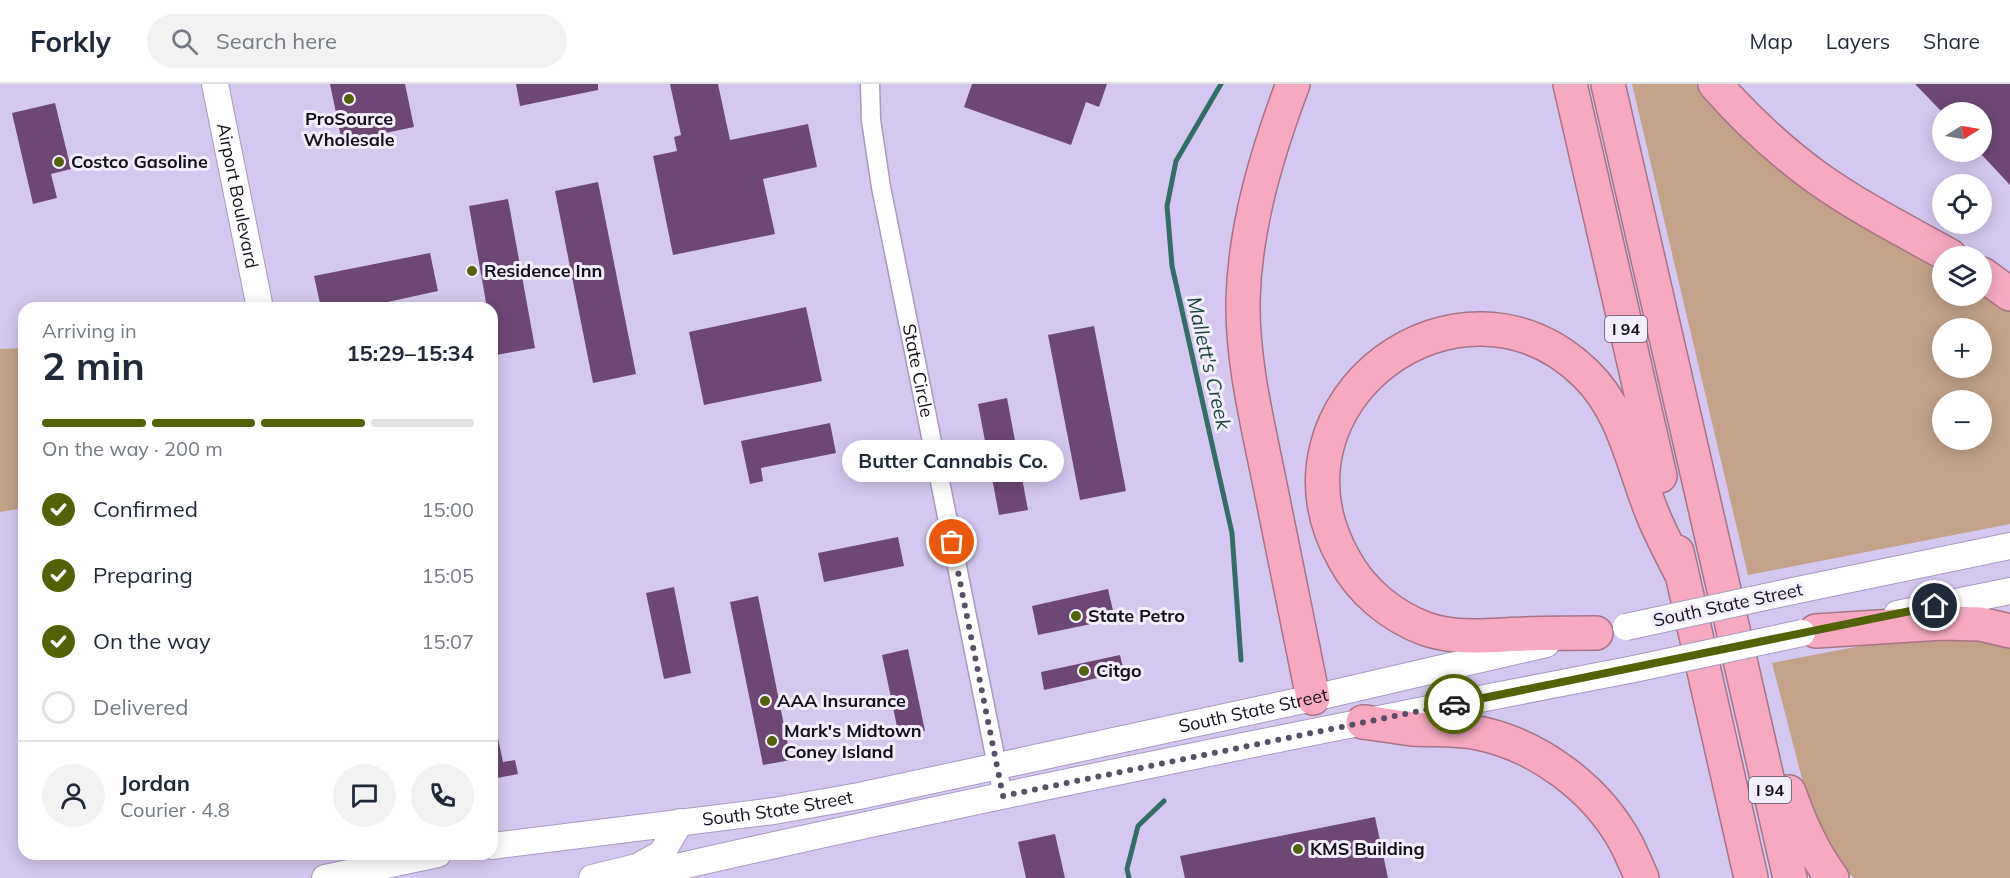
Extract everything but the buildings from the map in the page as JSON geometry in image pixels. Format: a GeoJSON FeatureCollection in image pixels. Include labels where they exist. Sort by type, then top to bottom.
{"type":"FeatureCollection","features":[{"type":"Feature","properties":{"kind":"highway"},"geometry":{"type":"LineString","coordinates":[[1293,84],[1260,182],[1246,252],[1243,301],[1248,371],[1313,698]]}},
{"type":"Feature","properties":{"kind":"highway","name":"I 94"},"geometry":{"type":"LineString","coordinates":[[1570,84],[1751,878]]}},
{"type":"Feature","properties":{"kind":"highway","name":"I 94"},"geometry":{"type":"LineString","coordinates":[[1608,84],[1790,878]]}},
{"type":"Feature","properties":{"kind":"highway"},"geometry":{"type":"LineString","coordinates":[[1715,84],[1741,114],[1815,176],[1869,211],[1932,246]]}},
{"type":"Feature","properties":{"kind":"highway"},"geometry":{"type":"LineString","coordinates":[[1637,214],[1668,301],[1782,771],[1802,830],[1811,848],[1832,878]]}},
{"type":"Feature","properties":{"kind":"highway"},"geometry":{"type":"LineString","coordinates":[[1992,281],[2010,294]]}},
{"type":"Feature","properties":{"kind":"highway"},"geometry":{"type":"LineString","coordinates":[[1611,630],[1485,638],[1457,636],[1426,629],[1403,618],[1377,601],[1353,577],[1336,545],[1324,505],[1323,470],[1328,440],[1341,408],[1359,384],[1379,364],[1405,347],[1439,334],[1475,329],[1503,332],[1534,340],[1565,357],[1587,375],[1606,400],[1629,442],[1652,515],[1682,575]]}},
{"type":"Feature","properties":{"kind":"highway"},"geometry":{"type":"LineString","coordinates":[[1809,632],[1942,623],[1980,624],[2010,632]]}},
{"type":"Feature","properties":{"kind":"highway"},"geometry":{"type":"LineString","coordinates":[[1363,722],[1410,729],[1473,732],[1525,749],[1582,786],[1607,815],[1626,843],[1642,878]]}},
{"type":"Feature","properties":{"kind":"main road","name":"Airport Boulevard"},"geometry":{"type":"LineString","coordinates":[[215,84],[259,302]]}},
{"type":"Feature","properties":{"kind":"main road","name":"South State Street"},"geometry":{"type":"LineString","coordinates":[[498,845],[774,811],[859,796],[1069,753],[1611,630],[2010,546]]}},
{"type":"Feature","properties":{"kind":"main road"},"geometry":{"type":"LineString","coordinates":[[1953,559],[2010,555]]}},
{"type":"Feature","properties":{"kind":"main road","name":"South State Street"},"geometry":{"type":"LineString","coordinates":[[629,878],[860,825],[2010,591]]}},
{"type":"Feature","properties":{"kind":"main road"},"geometry":{"type":"LineString","coordinates":[[1313,698],[1322,710],[1340,718],[1363,722]]}},
{"type":"Feature","properties":{"kind":"main road"},"geometry":{"type":"LineString","coordinates":[[592,878],[637,867],[662,853],[680,822]]}},
{"type":"Feature","properties":{"kind":"main road"},"geometry":{"type":"LineString","coordinates":[[332,871],[410,864]]}},
{"type":"Feature","properties":{"kind":"street","name":"State Circle"},"geometry":{"type":"LineString","coordinates":[[870,84],[871,120],[881,187],[1003,796]]}},
{"type":"Feature","properties":{"kind":"street"},"geometry":{"type":"LineString","coordinates":[[1069,753],[1075,781]]}},
{"type":"Feature","properties":{"kind":"shaded area"},"geometry":{"type":"Polygon","coordinates":[[[1632,84],[1714,84],[1932,255],[1932,306],[1992,306],[1992,295],[2010,310],[2010,524],[1748,575],[1632,84]]]}},
{"type":"Feature","properties":{"kind":"shaded area"},"geometry":{"type":"Polygon","coordinates":[[[18,348],[18,509],[0,512],[0,349],[18,348]]]}},
{"type":"Feature","properties":{"kind":"shaded area"},"geometry":{"type":"Polygon","coordinates":[[[1934,632],[2010,643],[2010,878],[1854,878],[1836,863],[1811,813],[1772,663],[1934,632]]]}},
{"type":"Feature","properties":{"kind":"waterway","name":"Mallett's Creek"},"geometry":{"type":"LineString","coordinates":[[1221,84],[1176,161],[1167,206],[1172,266],[1232,533],[1241,660]]}},
{"type":"Feature","properties":{"kind":"waterway","name":"Mallett's Creek"},"geometry":{"type":"LineString","coordinates":[[1129,878],[1127,869],[1138,826],[1164,801]]}},
{"type":"Feature","properties":{"kind":"way so far"},"geometry":{"type":"LineString","coordinates":[[952,542],[1003,796],[1454,704]]}},
{"type":"Feature","properties":{"kind":"place","name":"ProSource Wholesale"},"geometry":{"type":"Point","coordinates":[349,99]}},
{"type":"Feature","properties":{"kind":"place","name":"Costco Gasoline"},"geometry":{"type":"Point","coordinates":[59,162]}},
{"type":"Feature","properties":{"kind":"place","name":"Residence Inn"},"geometry":{"type":"Point","coordinates":[472,271]}},
{"type":"Feature","properties":{"kind":"place","name":"Butter Cannabis Co."},"geometry":{"type":"Point","coordinates":[952,542]}},
{"type":"Feature","properties":{"kind":"place","name":"State Petro"},"geometry":{"type":"Point","coordinates":[1076,616]}},
{"type":"Feature","properties":{"kind":"place","name":"Citgo"},"geometry":{"type":"Point","coordinates":[1084,671]}},
{"type":"Feature","properties":{"kind":"place","name":"AAA Insurance"},"geometry":{"type":"Point","coordinates":[765,701]}},
{"type":"Feature","properties":{"kind":"place","name":"Mark's Midtown Coney Island"},"geometry":{"type":"Point","coordinates":[772,741]}},
{"type":"Feature","properties":{"kind":"place","name":"KMS Building"},"geometry":{"type":"Point","coordinates":[1298,849]}},
{"type":"Feature","properties":{"kind":"route"},"geometry":{"type":"LineString","coordinates":[[1454,704],[1935,606]]}}]}
